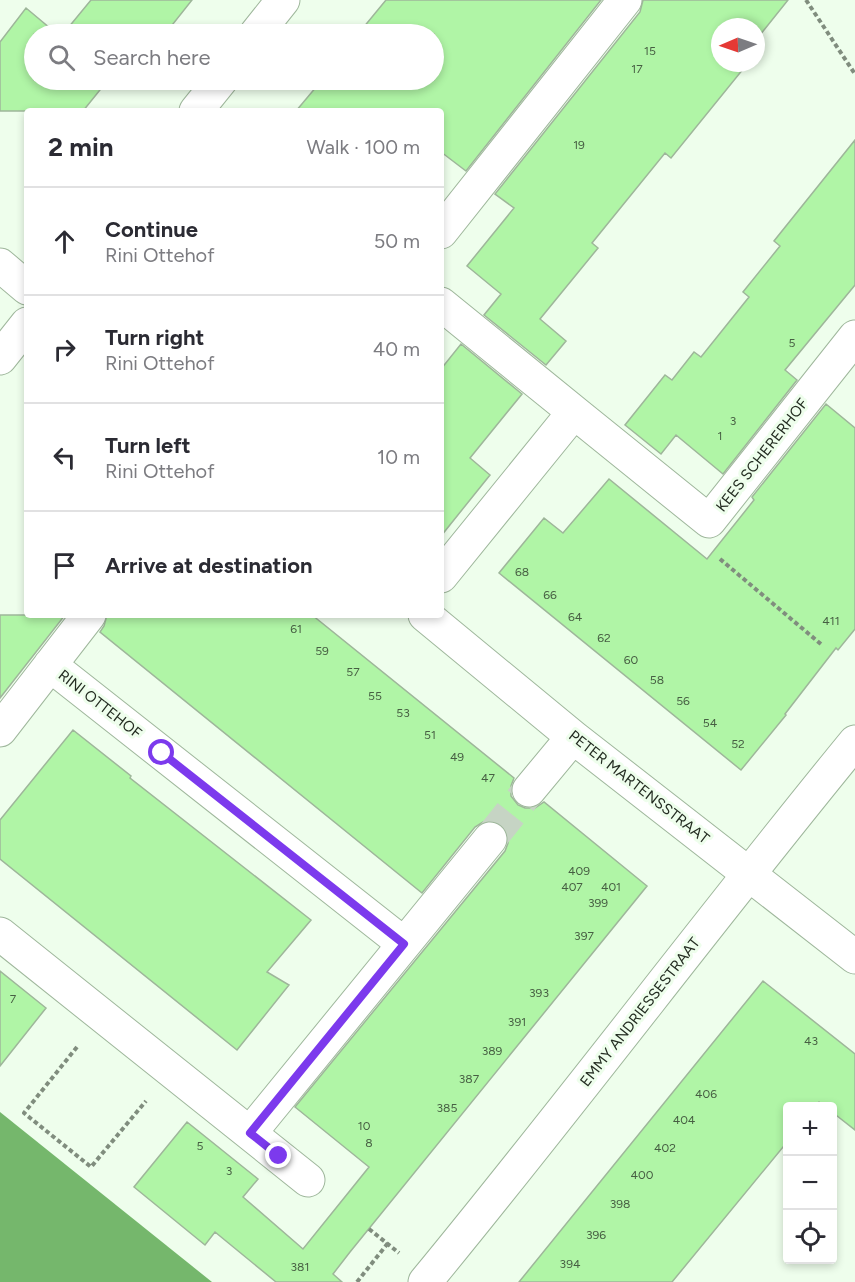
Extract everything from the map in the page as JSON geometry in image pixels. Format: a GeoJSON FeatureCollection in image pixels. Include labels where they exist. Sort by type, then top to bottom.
{"type":"FeatureCollection","features":[{"type":"Feature","properties":{"kind":"street"},"geometry":{"type":"LineString","coordinates":[[264,24],[283,0]]}},
{"type":"Feature","properties":{"kind":"street"},"geometry":{"type":"LineString","coordinates":[[444,228],[625,0]]}},
{"type":"Feature","properties":{"kind":"street"},"geometry":{"type":"LineString","coordinates":[[198,108],[213,90]]}},
{"type":"Feature","properties":{"kind":"street"},"geometry":{"type":"LineString","coordinates":[[0,265],[24,285]]}},
{"type":"Feature","properties":{"kind":"street","name":"KEES SCHERERHOF"},"geometry":{"type":"LineString","coordinates":[[444,306],[709,521],[855,337]]}},
{"type":"Feature","properties":{"kind":"street"},"geometry":{"type":"LineString","coordinates":[[0,358],[24,328]]}},
{"type":"Feature","properties":{"kind":"street"},"geometry":{"type":"LineString","coordinates":[[444,572],[574,412]]}},
{"type":"Feature","properties":{"kind":"street","name":"RINI OTTEHOF"},"geometry":{"type":"LineString","coordinates":[[0,730],[87,618]]}},
{"type":"Feature","properties":{"kind":"street","name":"PETER MARTENSSTRAAT"},"geometry":{"type":"LineString","coordinates":[[429,618],[573,737],[749,872],[855,957]]}},
{"type":"Feature","properties":{"kind":"street","name":"RINI OTTEHOF"},"geometry":{"type":"LineString","coordinates":[[50,665],[404,944]]}},
{"type":"Feature","properties":{"kind":"street"},"geometry":{"type":"LineString","coordinates":[[529,790],[573,737]]}},
{"type":"Feature","properties":{"kind":"street","name":"EMMY ANDRIESSESTRAAT"},"geometry":{"type":"LineString","coordinates":[[425,1282],[673,973],[749,872],[855,742]]}},
{"type":"Feature","properties":{"kind":"street"},"geometry":{"type":"LineString","coordinates":[[250,1133],[490,839]]}},
{"type":"Feature","properties":{"kind":"street"},"geometry":{"type":"LineString","coordinates":[[0,934],[308,1179]]}},
{"type":"Feature","properties":{"kind":"path"},"geometry":{"type":"LineString","coordinates":[[806,0],[855,74]]}},
{"type":"Feature","properties":{"kind":"path"},"geometry":{"type":"LineString","coordinates":[[709,521],[720,561],[822,645]]}},
{"type":"Feature","properties":{"kind":"path"},"geometry":{"type":"LineString","coordinates":[[54,1076],[24,1113],[91,1167],[119,1133]]}},
{"type":"Feature","properties":{"kind":"path"},"geometry":{"type":"LineString","coordinates":[[357,1282],[388,1243]]}},
{"type":"Feature","properties":{"kind":"shaded area"},"geometry":{"type":"Polygon","coordinates":[[[0,1112],[212,1282],[0,1282],[0,1112]]]}},
{"type":"Feature","properties":{"kind":"building"},"geometry":{"type":"Polygon","coordinates":[[[91,0],[192,0],[173,24],[71,24],[91,0]]]}},
{"type":"Feature","properties":{"kind":"building"},"geometry":{"type":"Polygon","coordinates":[[[386,0],[601,0],[466,171],[444,154],[444,108],[299,108],[314,90],[444,90],[444,24],[366,24],[386,0]]]}},
{"type":"Feature","properties":{"kind":"building"},"geometry":{"type":"Polygon","coordinates":[[[643,0],[788,0],[765,29],[765,18],[711,18],[711,72],[741,72],[671,158],[665,153],[592,243],[598,248],[540,319],[566,341],[546,365],[484,315],[501,294],[467,266],[514,208],[495,194],[640,12],[643,0]]]}},
{"type":"Feature","properties":{"kind":"building"},"geometry":{"type":"Polygon","coordinates":[[[26,8],[45,24],[24,24],[24,90],[100,90],[85,108],[24,108],[24,111],[0,111],[0,42],[26,8]]]}},
{"type":"Feature","properties":{"kind":"building"},"geometry":{"type":"Polygon","coordinates":[[[855,140],[855,285],[785,370],[797,380],[723,474],[676,435],[661,454],[625,425],[665,375],[672,380],[694,352],[701,357],[749,297],[743,292],[780,246],[774,241],[855,140]]]}},
{"type":"Feature","properties":{"kind":"building"},"geometry":{"type":"Polygon","coordinates":[[[461,344],[522,394],[470,458],[490,475],[444,532],[444,365],[461,344]]]}},
{"type":"Feature","properties":{"kind":"building"},"geometry":{"type":"Polygon","coordinates":[[[826,404],[855,428],[855,629],[838,650],[836,648],[741,770],[499,573],[544,518],[563,533],[609,479],[707,559],[754,500],[752,497],[826,404]]]}},
{"type":"Feature","properties":{"kind":"building"},"geometry":{"type":"Polygon","coordinates":[[[0,615],[24,615],[24,618],[63,618],[0,698],[0,615]]]}},
{"type":"Feature","properties":{"kind":"building"},"geometry":{"type":"Polygon","coordinates":[[[106,618],[316,618],[514,778],[511,796],[518,805],[535,808],[544,802],[647,886],[333,1274],[342,1282],[276,1282],[215,1232],[205,1245],[134,1187],[187,1122],[258,1179],[243,1197],[303,1249],[369,1167],[295,1107],[505,851],[508,833],[501,824],[492,820],[475,827],[422,893],[100,632],[106,618]]]}},
{"type":"Feature","properties":{"kind":"building"},"geometry":{"type":"Polygon","coordinates":[[[73,730],[131,776],[130,778],[311,920],[267,972],[289,985],[237,1050],[0,859],[0,820],[73,730]]]}},
{"type":"Feature","properties":{"kind":"building"},"geometry":{"type":"Polygon","coordinates":[[[0,971],[46,1008],[0,1066],[0,971]]]}},
{"type":"Feature","properties":{"kind":"building"},"geometry":{"type":"Polygon","coordinates":[[[763,981],[855,1054],[855,1130],[837,1116],[837,1102],[783,1102],[783,1147],[672,1282],[519,1282],[763,981]]]}},
{"type":"Feature","properties":{"kind":"tunnel"},"geometry":{"type":"LineString","coordinates":[[490,839],[529,790]]}},
{"type":"Feature","properties":{"kind":"route"},"geometry":{"type":"LineString","coordinates":[[162,753],[404,944],[250,1133],[279,1156]]}}]}
